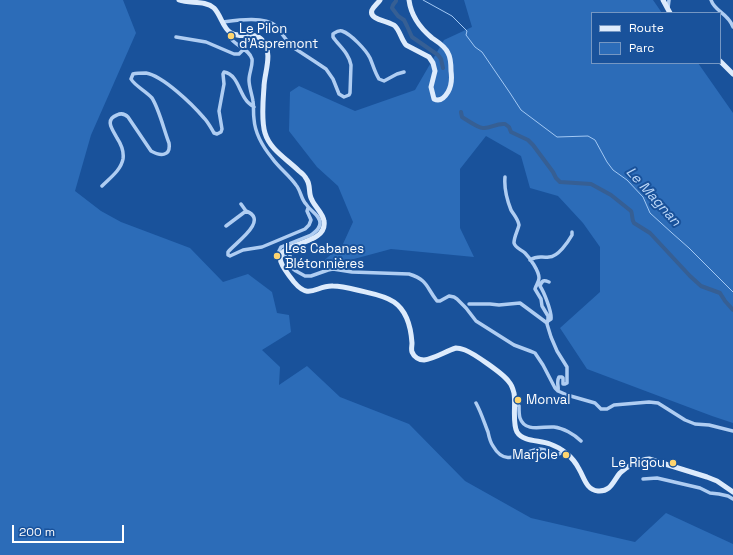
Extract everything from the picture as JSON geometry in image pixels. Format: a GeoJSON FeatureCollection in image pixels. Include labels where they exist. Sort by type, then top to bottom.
{"type":"FeatureCollection","features":[{"type":"Feature","properties":{"kind":"street"},"geometry":{"type":"LineString","coordinates":[[179,0],[209,5],[218,13],[222,22],[230,33],[258,37],[265,44],[268,57],[264,87],[263,114],[266,137],[273,147],[306,177],[310,186],[311,199],[324,219],[324,228],[319,234],[311,239],[287,248],[281,254]]}},
{"type":"Feature","properties":{"kind":"street"},"geometry":{"type":"LineString","coordinates":[[380,0],[372,10],[373,16],[377,19],[391,22],[395,25],[406,45],[428,57],[433,63],[435,72],[431,87],[434,99],[439,100],[442,99],[449,90],[452,80],[448,53],[443,46],[431,37],[416,20],[410,9],[409,0]]}},
{"type":"Feature","properties":{"kind":"street"},"geometry":{"type":"LineString","coordinates":[[663,0],[668,11]]}},
{"type":"Feature","properties":{"kind":"street"},"geometry":{"type":"LineString","coordinates":[[668,11],[669,0]]}},
{"type":"Feature","properties":{"kind":"street"},"geometry":{"type":"LineString","coordinates":[[711,0],[713,5],[721,12]]}},
{"type":"Feature","properties":{"kind":"street"},"geometry":{"type":"LineString","coordinates":[[721,12],[731,21],[733,27]]}},
{"type":"Feature","properties":{"kind":"street"},"geometry":{"type":"LineString","coordinates":[[222,22],[248,20],[263,21],[273,24],[291,46],[326,69],[333,79],[339,94],[344,97],[350,93],[351,65],[348,56],[333,37],[333,34],[338,31],[347,34],[364,49],[379,79],[384,81],[396,74],[404,72]]}},
{"type":"Feature","properties":{"kind":"street"},"geometry":{"type":"LineString","coordinates":[[230,33],[228,36],[230,39],[248,52],[252,60],[249,80],[254,102],[254,119],[259,137],[272,158],[296,184],[300,190],[303,201],[308,208],[316,214],[319,219],[319,228],[311,235],[281,247],[279,251],[281,254],[281,264],[294,282],[303,290],[312,291],[328,286],[338,286],[377,295],[393,301],[402,309],[406,317],[412,342],[412,351],[417,358],[424,360],[458,348],[465,350],[498,372],[507,379],[513,388],[515,403],[515,427],[519,435],[524,438],[550,444],[563,450],[573,460],[585,482],[593,490],[603,491],[610,488],[619,474],[626,468],[641,460],[650,459],[707,477],[720,483],[733,492]]}},
{"type":"Feature","properties":{"kind":"street"},"geometry":{"type":"LineString","coordinates":[[176,37],[206,42],[234,54],[239,54],[244,49]]}},
{"type":"Feature","properties":{"kind":"street"},"geometry":{"type":"LineString","coordinates":[[721,62],[733,74]]}},
{"type":"Feature","properties":{"kind":"street"},"geometry":{"type":"LineString","coordinates":[[102,186],[114,174],[122,160],[123,155],[120,144],[110,124],[113,117],[116,115],[124,114],[128,117],[151,151],[162,155],[170,148],[155,104],[145,91],[133,82],[131,79],[134,74],[146,73],[165,82],[200,113],[217,134],[221,132],[222,129],[219,107],[224,84],[224,72],[232,76],[246,100],[254,107]]}},
{"type":"Feature","properties":{"kind":"street"},"geometry":{"type":"LineString","coordinates":[[505,177],[507,199],[519,225],[514,244],[524,252],[538,273],[539,281],[535,289],[548,316],[551,337],[557,351],[567,367],[568,381],[563,384],[563,377],[559,377],[558,391]]}},
{"type":"Feature","properties":{"kind":"street"},"geometry":{"type":"LineString","coordinates":[[241,204],[253,217],[254,223],[245,236],[229,250],[229,255],[243,250],[262,247],[305,229],[311,220],[306,211],[308,208]]}},
{"type":"Feature","properties":{"kind":"street"},"geometry":{"type":"LineString","coordinates":[[226,226],[246,211]]}},
{"type":"Feature","properties":{"kind":"street"},"geometry":{"type":"LineString","coordinates":[[530,260],[537,256],[552,257],[569,240],[572,232]]}},
{"type":"Feature","properties":{"kind":"street"},"geometry":{"type":"LineString","coordinates":[[290,265],[293,246]]}},
{"type":"Feature","properties":{"kind":"street"},"geometry":{"type":"LineString","coordinates":[[287,248],[290,252],[291,258]]}},
{"type":"Feature","properties":{"kind":"street"},"geometry":{"type":"LineString","coordinates":[[281,254],[296,271],[305,276],[312,276],[333,269],[352,272],[409,274],[417,277],[423,280],[437,301],[449,296],[454,297],[466,308],[476,321],[514,345],[533,352],[543,365],[555,388],[566,395],[595,403],[601,409],[607,409],[614,405],[649,402],[658,403],[685,420],[695,424],[709,425],[733,431]]}},
{"type":"Feature","properties":{"kind":"street"},"geometry":{"type":"LineString","coordinates":[[548,322],[551,319],[551,315],[544,292],[540,286],[544,280],[549,282]]}},
{"type":"Feature","properties":{"kind":"street"},"geometry":{"type":"LineString","coordinates":[[468,304],[499,305],[520,303],[548,322]]}},
{"type":"Feature","properties":{"kind":"street"},"geometry":{"type":"LineString","coordinates":[[476,403],[492,444],[497,452],[504,457],[514,458],[540,449],[557,454],[563,450]]}},
{"type":"Feature","properties":{"kind":"street"},"geometry":{"type":"LineString","coordinates":[[515,403],[518,406],[520,418],[525,425],[532,428],[557,427],[565,430],[580,441]]}},
{"type":"Feature","properties":{"kind":"street"},"geometry":{"type":"LineString","coordinates":[[643,479],[657,478],[700,488],[710,493],[728,496],[733,499]]}},
{"type":"Feature","properties":{"kind":"green space"},"geometry":{"type":"Polygon","coordinates":[[[0,0],[123,0],[136,33],[91,135],[75,191],[101,211],[121,222],[190,248],[223,282],[248,274],[272,292],[277,313],[289,315],[291,332],[262,350],[280,367],[279,385],[307,366],[340,397],[409,424],[465,481],[531,518],[635,542],[666,513],[733,544],[733,555],[0,555],[0,0]]]}},
{"type":"Feature","properties":{"kind":"green space"},"geometry":{"type":"Polygon","coordinates":[[[464,0],[653,0],[661,12],[591,12],[591,64],[699,64],[733,113],[733,423],[587,369],[560,328],[600,292],[600,247],[583,223],[558,196],[530,188],[521,156],[486,136],[460,169],[460,228],[474,257],[391,249],[313,270],[343,244],[353,222],[338,186],[317,167],[289,131],[290,92],[299,86],[355,111],[415,90],[444,40],[472,27],[464,0]]]}},
{"type":"Feature","properties":{"kind":"waterway"},"geometry":{"type":"LineString","coordinates":[[396,0],[392,8],[398,16],[404,20],[412,37],[438,55],[441,59],[443,68]]}},
{"type":"Feature","properties":{"kind":"waterway","name":"Le Magnan"},"geometry":{"type":"LineString","coordinates":[[423,0],[452,16],[467,31],[466,35],[475,47],[482,52],[521,110],[557,137],[588,136],[595,140],[613,170],[627,180],[643,197],[650,213],[689,248],[733,292]]}},
{"type":"Feature","properties":{"kind":"waterway"},"geometry":{"type":"LineString","coordinates":[[461,112],[462,117],[478,127],[486,128],[499,124],[505,124],[509,127],[511,132],[528,140],[560,182],[591,184],[611,195],[631,211],[634,223],[650,233],[690,276],[701,286],[720,293],[733,310]]}},
{"type":"Feature","properties":{"kind":"place","name":"Le Pilon d'Aspremont"},"geometry":{"type":"Point","coordinates":[231,36]}},
{"type":"Feature","properties":{"kind":"place","name":"Les Cabanes Blétonnières"},"geometry":{"type":"Point","coordinates":[277,256]}},
{"type":"Feature","properties":{"kind":"place","name":"Monval"},"geometry":{"type":"Point","coordinates":[518,400]}},
{"type":"Feature","properties":{"kind":"place","name":"Marjole"},"geometry":{"type":"Point","coordinates":[566,455]}},
{"type":"Feature","properties":{"kind":"place","name":"Le Rigou"},"geometry":{"type":"Point","coordinates":[673,463]}}]}
